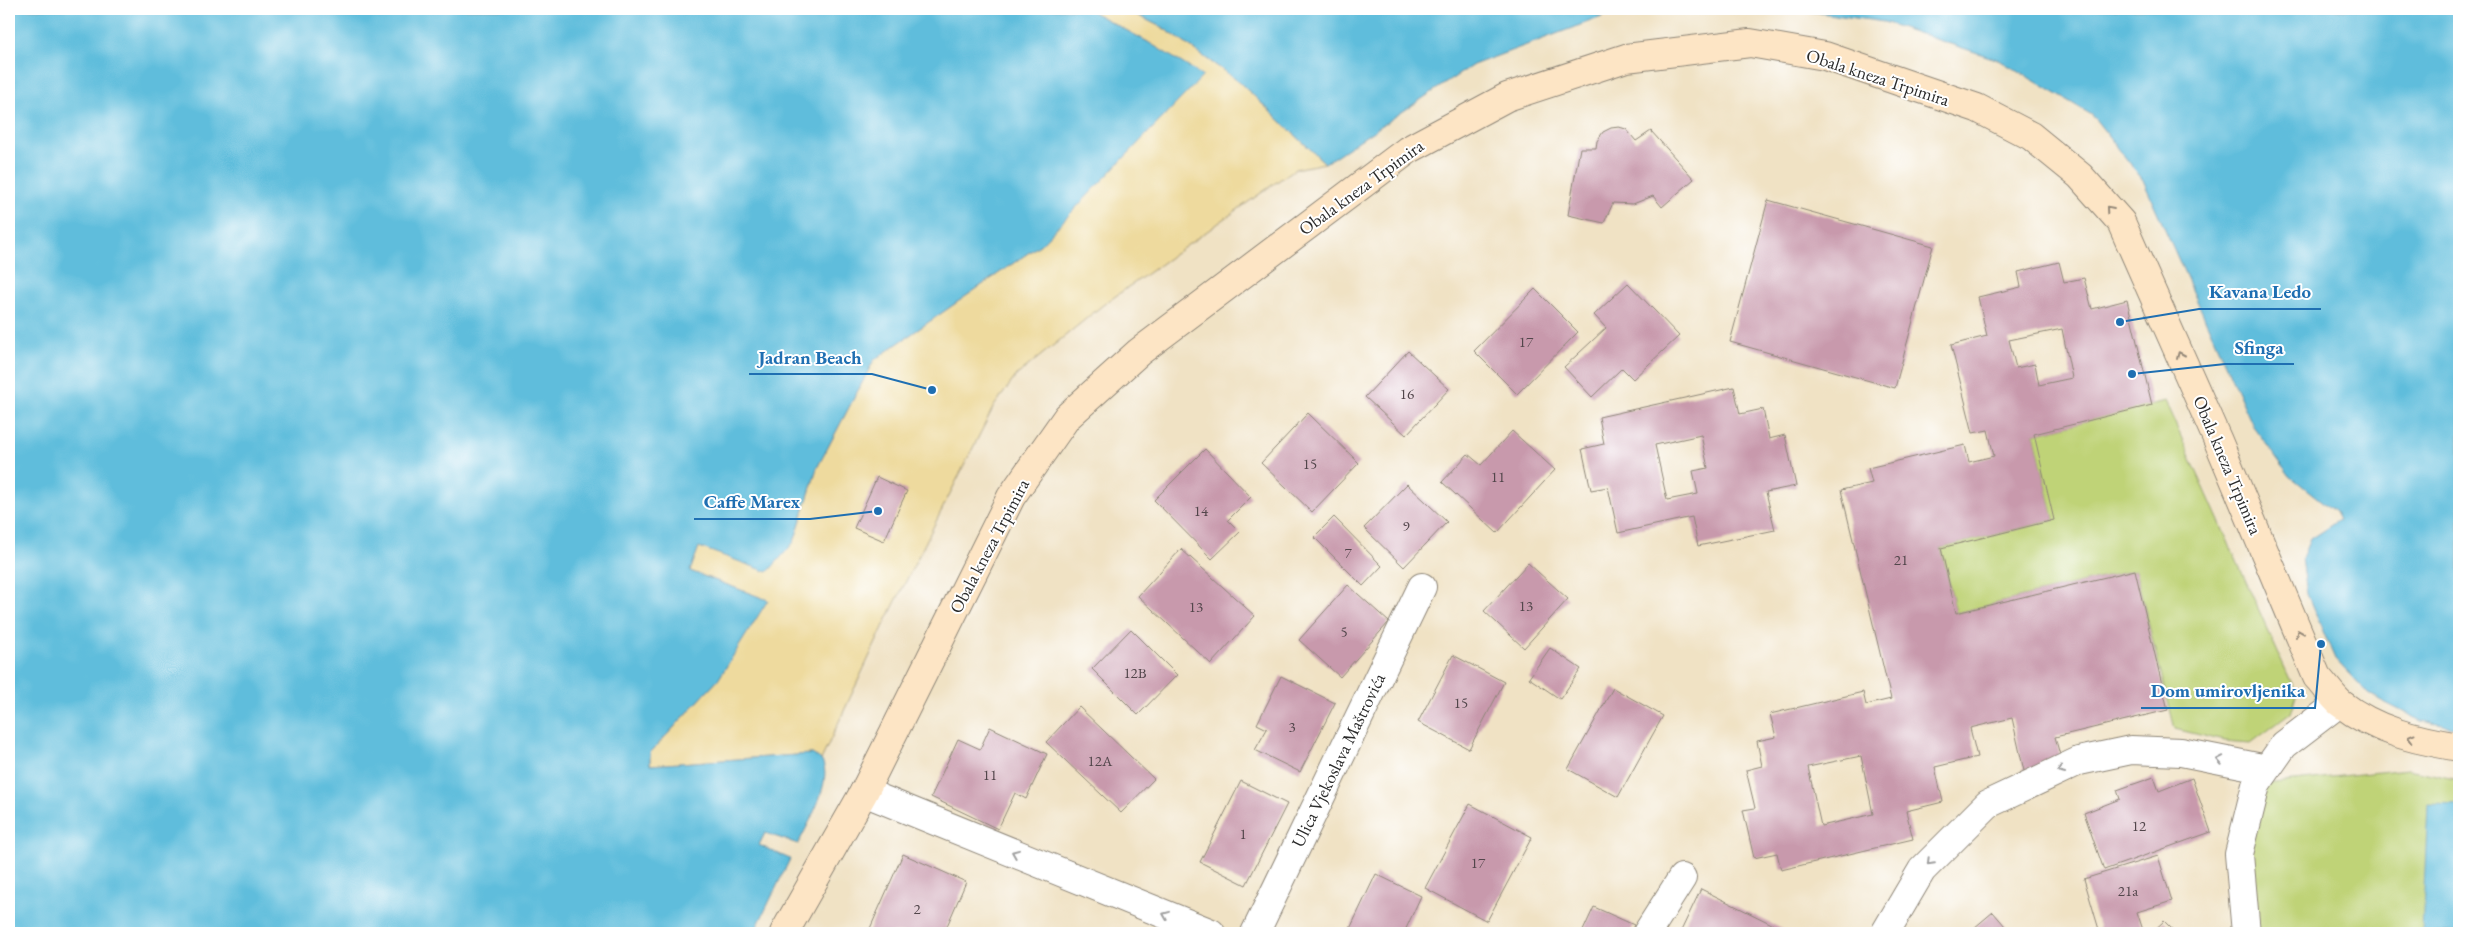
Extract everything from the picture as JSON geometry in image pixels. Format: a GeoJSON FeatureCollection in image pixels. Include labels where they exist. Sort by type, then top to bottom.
{"type":"FeatureCollection","features":[{"type":"Feature","properties":{"kind":"street","name":"Obala kneza Trpimira"},"geometry":{"type":"LineString","coordinates":[[784,933],[864,792],[1011,497],[1067,417],[1139,352],[1408,150],[1507,97],[1626,58],[1750,43],[1825,56],[1977,108],[2031,136],[2080,176],[2121,222],[2218,441],[2318,677],[2339,703],[2373,724],[2411,739],[2459,747]]}},
{"type":"Feature","properties":{"kind":"street","name":"Ulica Vjekoslava Maštrovića"},"geometry":{"type":"LineString","coordinates":[[1254,933],[1422,587]]}},
{"type":"Feature","properties":{"kind":"street"},"geometry":{"type":"LineString","coordinates":[[2246,933],[2239,854],[2256,785],[2284,745],[2339,703]]}},
{"type":"Feature","properties":{"kind":"street"},"geometry":{"type":"LineString","coordinates":[[1885,933],[1922,870],[1988,804],[2079,761],[2131,750],[2181,752],[2268,768]]}},
{"type":"Feature","properties":{"kind":"street"},"geometry":{"type":"LineString","coordinates":[[864,792],[1211,933]]}},
{"type":"Feature","properties":{"kind":"street"},"geometry":{"type":"LineString","coordinates":[[1647,933],[1682,878]]}},
{"type":"Feature","properties":{"kind":"green space"},"geometry":{"type":"Polygon","coordinates":[[[2165,401],[2297,695],[2291,713],[2251,743],[2225,741],[2175,729],[2135,570],[1956,613],[1941,548],[2054,520],[2034,434],[2165,401]]]}},
{"type":"Feature","properties":{"kind":"green space"},"geometry":{"type":"Polygon","coordinates":[[[2408,769],[2459,780],[2459,933],[2246,933],[2256,785],[2408,769]]]}},
{"type":"Feature","properties":{"kind":"sand"},"geometry":{"type":"Polygon","coordinates":[[[1087,9],[1125,9],[1165,29],[1238,81],[1325,163],[1295,169],[1103,305],[1017,375],[994,406],[886,621],[821,760],[812,754],[650,765],[650,753],[718,680],[767,600],[690,571],[699,546],[794,542],[817,468],[874,360],[1041,244],[1148,42],[1087,9]]]}},
{"type":"Feature","properties":{"kind":"water"},"geometry":{"type":"Polygon","coordinates":[[[9,9],[1087,9],[1148,42],[1203,76],[1041,244],[874,360],[817,468],[794,542],[768,572],[699,547],[690,571],[768,600],[718,680],[650,753],[650,765],[812,754],[820,759],[824,768],[825,778],[818,802],[798,844],[765,833],[759,845],[790,859],[754,933],[9,933],[9,9]]]}},
{"type":"Feature","properties":{"kind":"water"},"geometry":{"type":"Polygon","coordinates":[[[1125,9],[1648,9],[1615,12],[1473,65],[1325,163],[1238,81],[1165,29],[1125,9]]]}},
{"type":"Feature","properties":{"kind":"water"},"geometry":{"type":"Polygon","coordinates":[[[1793,9],[2459,9],[2459,728],[2421,721],[2368,694],[2335,659],[2307,594],[2302,558],[2310,539],[2339,520],[2335,512],[2290,476],[2253,426],[2143,180],[2092,115],[1999,60],[1884,22],[1793,9]]]}},
{"type":"Feature","properties":{"kind":"water"},"geometry":{"type":"Polygon","coordinates":[[[2428,804],[2459,805],[2459,933],[2422,933],[2428,804]]]}},
{"type":"Feature","properties":{"kind":"building"},"geometry":{"type":"Polygon","coordinates":[[[1619,127],[1626,129],[1636,141],[1651,131],[1694,179],[1662,207],[1653,196],[1633,204],[1613,203],[1604,223],[1568,215],[1580,148],[1596,148],[1597,141],[1603,132],[1619,127]]]}},
{"type":"Feature","properties":{"kind":"building"},"geometry":{"type":"Polygon","coordinates":[[[1768,200],[1933,246],[1895,388],[1730,342],[1768,200]]]}},
{"type":"Feature","properties":{"kind":"building"},"geometry":{"type":"Polygon","coordinates":[[[2059,262],[2064,282],[2084,278],[2092,309],[2127,300],[2152,405],[2034,434],[2054,520],[1941,548],[1956,613],[2135,570],[2168,710],[2055,737],[2062,762],[2024,771],[2012,718],[1970,728],[1977,757],[1935,767],[1943,802],[1906,811],[1913,839],[1781,870],[1777,853],[1754,858],[1743,810],[1755,808],[1746,770],[1762,766],[1757,741],[1776,737],[1770,714],[1863,692],[1866,705],[1891,699],[1841,490],[1872,483],[1868,468],[1965,445],[1969,462],[1994,456],[1988,430],[1973,433],[1951,345],[1987,336],[1978,297],[2021,287],[2018,272],[2059,262]],[[2062,329],[2009,340],[2016,368],[2035,364],[2039,385],[2072,378],[2062,329]],[[1861,756],[1808,767],[1821,826],[1873,814],[1861,756]]]}},
{"type":"Feature","properties":{"kind":"building"},"geometry":{"type":"Polygon","coordinates":[[[1628,283],[1679,336],[1633,379],[1622,368],[1592,397],[1564,367],[1606,328],[1594,315],[1628,283]]]}},
{"type":"Feature","properties":{"kind":"building"},"geometry":{"type":"Polygon","coordinates":[[[1535,289],[1578,332],[1517,394],[1474,351],[1535,289]]]}},
{"type":"Feature","properties":{"kind":"building"},"geometry":{"type":"Polygon","coordinates":[[[1408,351],[1449,389],[1406,435],[1365,397],[1408,351]]]}},
{"type":"Feature","properties":{"kind":"building"},"geometry":{"type":"Polygon","coordinates":[[[1734,387],[1740,414],[1763,409],[1769,439],[1785,435],[1796,486],[1766,492],[1775,530],[1698,546],[1692,517],[1618,533],[1608,487],[1591,490],[1582,449],[1604,444],[1599,417],[1734,387]],[[1701,435],[1655,445],[1667,500],[1698,494],[1693,471],[1708,468],[1701,435]]]}},
{"type":"Feature","properties":{"kind":"building"},"geometry":{"type":"Polygon","coordinates":[[[1308,413],[1359,463],[1312,512],[1261,463],[1308,413]]]}},
{"type":"Feature","properties":{"kind":"building"},"geometry":{"type":"Polygon","coordinates":[[[1512,431],[1555,470],[1497,533],[1442,482],[1468,454],[1481,465],[1512,431]]]}},
{"type":"Feature","properties":{"kind":"building"},"geometry":{"type":"Polygon","coordinates":[[[1205,449],[1251,497],[1228,520],[1240,532],[1212,559],[1154,500],[1205,449]]]}},
{"type":"Feature","properties":{"kind":"building"},"geometry":{"type":"Polygon","coordinates":[[[877,477],[907,491],[884,541],[854,528],[877,477]]]}},
{"type":"Feature","properties":{"kind":"building"},"geometry":{"type":"Polygon","coordinates":[[[1407,484],[1447,522],[1404,567],[1364,528],[1407,484]]]}},
{"type":"Feature","properties":{"kind":"building"},"geometry":{"type":"Polygon","coordinates":[[[1334,517],[1382,566],[1363,586],[1314,537],[1334,517]]]}},
{"type":"Feature","properties":{"kind":"building"},"geometry":{"type":"Polygon","coordinates":[[[1181,549],[1255,616],[1211,664],[1138,596],[1181,549]]]}},
{"type":"Feature","properties":{"kind":"building"},"geometry":{"type":"Polygon","coordinates":[[[1528,563],[1568,599],[1524,648],[1484,611],[1528,563]]]}},
{"type":"Feature","properties":{"kind":"building"},"geometry":{"type":"Polygon","coordinates":[[[1348,585],[1389,622],[1340,677],[1299,640],[1348,585]]]}},
{"type":"Feature","properties":{"kind":"building"},"geometry":{"type":"Polygon","coordinates":[[[1131,629],[1177,675],[1138,715],[1092,669],[1131,629]]]}},
{"type":"Feature","properties":{"kind":"building"},"geometry":{"type":"Polygon","coordinates":[[[1550,648],[1581,669],[1560,699],[1529,678],[1550,648]]]}},
{"type":"Feature","properties":{"kind":"building"},"geometry":{"type":"Polygon","coordinates":[[[1453,655],[1504,682],[1469,749],[1418,722],[1453,655]]]}},
{"type":"Feature","properties":{"kind":"building"},"geometry":{"type":"Polygon","coordinates":[[[1281,676],[1335,703],[1300,772],[1255,750],[1267,729],[1257,724],[1281,676]]]}},
{"type":"Feature","properties":{"kind":"building"},"geometry":{"type":"Polygon","coordinates":[[[1613,688],[1663,716],[1618,797],[1568,769],[1613,688]]]}},
{"type":"Feature","properties":{"kind":"building"},"geometry":{"type":"Polygon","coordinates":[[[1079,707],[1154,779],[1121,813],[1046,742],[1079,707]]]}},
{"type":"Feature","properties":{"kind":"building"},"geometry":{"type":"Polygon","coordinates":[[[990,727],[1047,754],[1026,799],[1015,793],[998,829],[931,797],[958,739],[980,749],[990,727]]]}},
{"type":"Feature","properties":{"kind":"building"},"geometry":{"type":"Polygon","coordinates":[[[2154,777],[2159,791],[2192,778],[2211,832],[2104,870],[2084,813],[2120,799],[2117,790],[2154,777]]]}},
{"type":"Feature","properties":{"kind":"building"},"geometry":{"type":"Polygon","coordinates":[[[1241,781],[1287,804],[1246,885],[1200,862],[1241,781]]]}},
{"type":"Feature","properties":{"kind":"building"},"geometry":{"type":"Polygon","coordinates":[[[1470,804],[1532,837],[1487,921],[1425,888],[1470,804]]]}},
{"type":"Feature","properties":{"kind":"building"},"geometry":{"type":"Polygon","coordinates":[[[903,854],[966,882],[944,933],[868,933],[903,854]]]}},
{"type":"Feature","properties":{"kind":"building"},"geometry":{"type":"Polygon","coordinates":[[[2158,856],[2172,901],[2137,912],[2144,933],[2100,933],[2084,879],[2158,856]]]}},
{"type":"Feature","properties":{"kind":"building"},"geometry":{"type":"Polygon","coordinates":[[[1376,874],[1421,896],[1404,933],[1348,933],[1376,874]]]}},
{"type":"Feature","properties":{"kind":"building"},"geometry":{"type":"Polygon","coordinates":[[[1701,889],[1790,933],[1680,933],[1701,889]]]}},
{"type":"Feature","properties":{"kind":"building"},"geometry":{"type":"Polygon","coordinates":[[[1594,907],[1634,925],[1630,933],[1582,933],[1594,907]]]}},
{"type":"Feature","properties":{"kind":"building"},"geometry":{"type":"Polygon","coordinates":[[[1993,912],[2011,933],[1968,933],[1993,912]]]}},
{"type":"Feature","properties":{"kind":"building"},"geometry":{"type":"Polygon","coordinates":[[[2164,921],[2176,933],[2151,933],[2164,921]]]}},
{"type":"Feature","properties":{"kind":"place","name":"Kavana Ledo"},"geometry":{"type":"Point","coordinates":[2120,322]}},
{"type":"Feature","properties":{"kind":"place","name":"Sfinga"},"geometry":{"type":"Point","coordinates":[2132,374]}},
{"type":"Feature","properties":{"kind":"place","name":"Jadran Beach"},"geometry":{"type":"Point","coordinates":[932,390]}},
{"type":"Feature","properties":{"kind":"place","name":"Caffe Marex"},"geometry":{"type":"Point","coordinates":[878,511]}},
{"type":"Feature","properties":{"kind":"place","name":"Dom umirovljenika"},"geometry":{"type":"Point","coordinates":[2321,644]}}]}
